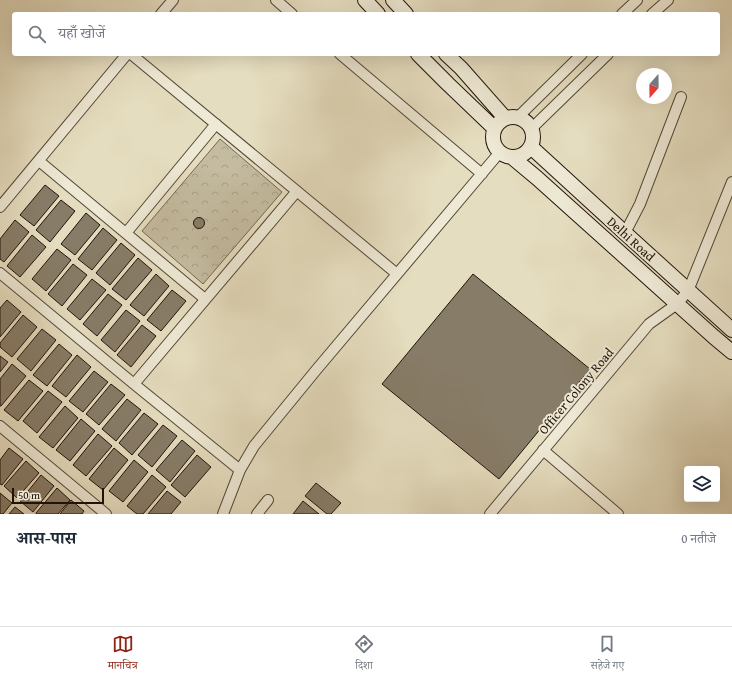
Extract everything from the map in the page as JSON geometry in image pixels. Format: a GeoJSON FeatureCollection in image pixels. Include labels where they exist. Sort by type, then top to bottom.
{"type":"FeatureCollection","features":[{"type":"Feature","properties":{"kind":"main road"},"geometry":{"type":"LineString","coordinates":[[365,0],[376,12]]}},
{"type":"Feature","properties":{"kind":"main road"},"geometry":{"type":"LineString","coordinates":[[393,0],[404,12]]}},
{"type":"Feature","properties":{"kind":"main road"},"geometry":{"type":"LineString","coordinates":[[420,56],[494,128]]}},
{"type":"Feature","properties":{"kind":"main road"},"geometry":{"type":"LineString","coordinates":[[448,56],[512,117],[525,120],[532,128],[534,138],[532,147],[523,155],[513,158]]}},
{"type":"Feature","properties":{"kind":"main road"},"geometry":{"type":"LineString","coordinates":[[512,117],[498,123],[494,128],[493,142],[495,148],[502,155],[513,158],[537,178],[732,352]]}},
{"type":"Feature","properties":{"kind":"main road","name":"Delhi Road"},"geometry":{"type":"LineString","coordinates":[[532,147],[732,330]]}},
{"type":"Feature","properties":{"kind":"street"},"geometry":{"type":"LineString","coordinates":[[163,12],[173,0]]}},
{"type":"Feature","properties":{"kind":"street"},"geometry":{"type":"LineString","coordinates":[[276,0],[290,12]]}},
{"type":"Feature","properties":{"kind":"street"},"geometry":{"type":"LineString","coordinates":[[624,12],[637,0]]}},
{"type":"Feature","properties":{"kind":"street"},"geometry":{"type":"LineString","coordinates":[[654,12],[668,0]]}},
{"type":"Feature","properties":{"kind":"street"},"geometry":{"type":"LineString","coordinates":[[0,207],[125,56]]}},
{"type":"Feature","properties":{"kind":"street"},"geometry":{"type":"LineString","coordinates":[[133,56],[397,274]]}},
{"type":"Feature","properties":{"kind":"street"},"geometry":{"type":"LineString","coordinates":[[342,56],[482,174]]}},
{"type":"Feature","properties":{"kind":"street"},"geometry":{"type":"LineString","coordinates":[[512,117],[580,56]]}},
{"type":"Feature","properties":{"kind":"street"},"geometry":{"type":"LineString","coordinates":[[532,128],[606,56]]}},
{"type":"Feature","properties":{"kind":"street"},"geometry":{"type":"LineString","coordinates":[[625,233],[640,204],[681,97]]}},
{"type":"Feature","properties":{"kind":"street"},"geometry":{"type":"LineString","coordinates":[[126,233],[216,124]]}},
{"type":"Feature","properties":{"kind":"street"},"geometry":{"type":"LineString","coordinates":[[223,514],[240,470],[254,446],[500,152]]}},
{"type":"Feature","properties":{"kind":"street"},"geometry":{"type":"LineString","coordinates":[[39,161],[205,299]]}},
{"type":"Feature","properties":{"kind":"street","name":"Officer Colony Road"},"geometry":{"type":"LineString","coordinates":[[490,514],[649,324],[677,304],[688,291],[732,182]]}},
{"type":"Feature","properties":{"kind":"street"},"geometry":{"type":"LineString","coordinates":[[134,384],[297,191]]}},
{"type":"Feature","properties":{"kind":"street"},"geometry":{"type":"LineString","coordinates":[[0,273],[240,470]]}},
{"type":"Feature","properties":{"kind":"street"},"geometry":{"type":"LineString","coordinates":[[0,426],[106,514]]}},
{"type":"Feature","properties":{"kind":"street"},"geometry":{"type":"LineString","coordinates":[[543,450],[618,514]]}},
{"type":"Feature","properties":{"kind":"street"},"geometry":{"type":"LineString","coordinates":[[257,514],[268,500]]}},
{"type":"Feature","properties":{"kind":"green space"},"geometry":{"type":"Polygon","coordinates":[[[220,139],[282,192],[203,284],[142,231],[220,139]]]}},
{"type":"Feature","properties":{"kind":"building"},"geometry":{"type":"Polygon","coordinates":[[[45,185],[59,196],[34,226],[20,215],[45,185]]]}},
{"type":"Feature","properties":{"kind":"building"},"geometry":{"type":"Polygon","coordinates":[[[61,200],[75,211],[50,242],[36,230],[61,200]]]}},
{"type":"Feature","properties":{"kind":"building"},"geometry":{"type":"Polygon","coordinates":[[[86,213],[100,225],[75,255],[61,244],[86,213]]]}},
{"type":"Feature","properties":{"kind":"building"},"geometry":{"type":"Polygon","coordinates":[[[197,218],[201,218],[203,219],[203,227],[197,228],[194,225],[194,221],[197,218]]]}},
{"type":"Feature","properties":{"kind":"building"},"geometry":{"type":"Polygon","coordinates":[[[15,220],[29,232],[4,262],[0,259],[0,239],[15,220]]]}},
{"type":"Feature","properties":{"kind":"building"},"geometry":{"type":"Polygon","coordinates":[[[103,228],[117,240],[92,270],[78,259],[103,228]]]}},
{"type":"Feature","properties":{"kind":"building"},"geometry":{"type":"Polygon","coordinates":[[[32,235],[46,247],[20,277],[7,266],[32,235]]]}},
{"type":"Feature","properties":{"kind":"building"},"geometry":{"type":"Polygon","coordinates":[[[121,243],[135,255],[110,285],[96,273],[121,243]]]}},
{"type":"Feature","properties":{"kind":"building"},"geometry":{"type":"Polygon","coordinates":[[[57,249],[71,260],[46,291],[32,279],[57,249]]]}},
{"type":"Feature","properties":{"kind":"building"},"geometry":{"type":"Polygon","coordinates":[[[138,258],[152,270],[126,300],[112,289],[138,258]]]}},
{"type":"Feature","properties":{"kind":"building"},"geometry":{"type":"Polygon","coordinates":[[[73,264],[87,275],[62,306],[48,294],[73,264]]]}},
{"type":"Feature","properties":{"kind":"building"},"geometry":{"type":"Polygon","coordinates":[[[156,274],[169,286],[144,316],[130,305],[156,274]]]}},
{"type":"Feature","properties":{"kind":"building"},"geometry":{"type":"Polygon","coordinates":[[[473,274],[590,369],[499,479],[382,384],[473,274]]]}},
{"type":"Feature","properties":{"kind":"building"},"geometry":{"type":"Polygon","coordinates":[[[92,279],[106,290],[80,320],[67,309],[92,279]]]}},
{"type":"Feature","properties":{"kind":"building"},"geometry":{"type":"Polygon","coordinates":[[[172,290],[186,301],[161,331],[147,320],[172,290]]]}},
{"type":"Feature","properties":{"kind":"building"},"geometry":{"type":"Polygon","coordinates":[[[108,294],[122,305],[97,336],[83,324],[108,294]]]}},
{"type":"Feature","properties":{"kind":"building"},"geometry":{"type":"Polygon","coordinates":[[[7,300],[21,312],[0,337],[0,308],[7,300]]]}},
{"type":"Feature","properties":{"kind":"building"},"geometry":{"type":"Polygon","coordinates":[[[126,310],[140,321],[115,352],[101,340],[126,310]]]}},
{"type":"Feature","properties":{"kind":"building"},"geometry":{"type":"Polygon","coordinates":[[[23,315],[37,327],[12,357],[0,347],[0,343],[23,315]]]}},
{"type":"Feature","properties":{"kind":"building"},"geometry":{"type":"Polygon","coordinates":[[[142,325],[156,336],[131,367],[117,355],[142,325]]]}},
{"type":"Feature","properties":{"kind":"building"},"geometry":{"type":"Polygon","coordinates":[[[42,329],[56,340],[31,371],[17,359],[42,329]]]}},
{"type":"Feature","properties":{"kind":"building"},"geometry":{"type":"Polygon","coordinates":[[[59,344],[72,355],[47,386],[33,375],[59,344]]]}},
{"type":"Feature","properties":{"kind":"building"},"geometry":{"type":"Polygon","coordinates":[[[77,355],[91,367],[66,397],[52,386],[77,355]]]}},
{"type":"Feature","properties":{"kind":"building"},"geometry":{"type":"Polygon","coordinates":[[[0,356],[8,362],[0,372],[0,356]]]}},
{"type":"Feature","properties":{"kind":"building"},"geometry":{"type":"Polygon","coordinates":[[[12,364],[26,376],[0,406],[0,379],[12,364]]]}},
{"type":"Feature","properties":{"kind":"building"},"geometry":{"type":"Polygon","coordinates":[[[94,371],[108,382],[83,412],[69,401],[94,371]]]}},
{"type":"Feature","properties":{"kind":"building"},"geometry":{"type":"Polygon","coordinates":[[[29,380],[43,391],[18,421],[4,410],[29,380]]]}},
{"type":"Feature","properties":{"kind":"building"},"geometry":{"type":"Polygon","coordinates":[[[111,384],[125,395],[99,425],[86,414],[111,384]]]}},
{"type":"Feature","properties":{"kind":"building"},"geometry":{"type":"Polygon","coordinates":[[[48,391],[62,402],[37,433],[23,421],[48,391]]]}},
{"type":"Feature","properties":{"kind":"building"},"geometry":{"type":"Polygon","coordinates":[[[127,399],[141,410],[116,441],[102,429],[127,399]]]}},
{"type":"Feature","properties":{"kind":"building"},"geometry":{"type":"Polygon","coordinates":[[[65,406],[78,418],[53,448],[39,437],[65,406]]]}},
{"type":"Feature","properties":{"kind":"building"},"geometry":{"type":"Polygon","coordinates":[[[144,413],[158,424],[132,455],[119,443],[144,413]]]}},
{"type":"Feature","properties":{"kind":"building"},"geometry":{"type":"Polygon","coordinates":[[[81,419],[95,431],[70,461],[56,450],[81,419]]]}},
{"type":"Feature","properties":{"kind":"building"},"geometry":{"type":"Polygon","coordinates":[[[163,425],[177,436],[152,467],[138,455],[163,425]]]}},
{"type":"Feature","properties":{"kind":"building"},"geometry":{"type":"Polygon","coordinates":[[[98,434],[112,446],[86,476],[73,465],[98,434]]]}},
{"type":"Feature","properties":{"kind":"building"},"geometry":{"type":"Polygon","coordinates":[[[182,440],[195,451],[170,482],[156,470],[182,440]]]}},
{"type":"Feature","properties":{"kind":"building"},"geometry":{"type":"Polygon","coordinates":[[[9,448],[23,459],[2,485],[0,484],[0,460],[9,448]]]}},
{"type":"Feature","properties":{"kind":"building"},"geometry":{"type":"Polygon","coordinates":[[[114,448],[128,460],[103,490],[89,479],[114,448]]]}},
{"type":"Feature","properties":{"kind":"building"},"geometry":{"type":"Polygon","coordinates":[[[197,455],[211,467],[185,497],[171,485],[197,455]]]}},
{"type":"Feature","properties":{"kind":"building"},"geometry":{"type":"Polygon","coordinates":[[[134,460],[148,472],[123,502],[109,491],[134,460]]]}},
{"type":"Feature","properties":{"kind":"building"},"geometry":{"type":"Polygon","coordinates":[[[26,461],[39,473],[17,498],[4,486],[26,461]]]}},
{"type":"Feature","properties":{"kind":"building"},"geometry":{"type":"Polygon","coordinates":[[[41,475],[54,486],[33,512],[20,501],[41,475]]]}},
{"type":"Feature","properties":{"kind":"building"},"geometry":{"type":"Polygon","coordinates":[[[152,475],[166,487],[143,514],[137,514],[127,506],[152,475]]]}},
{"type":"Feature","properties":{"kind":"building"},"geometry":{"type":"Polygon","coordinates":[[[316,483],[341,503],[331,514],[327,514],[305,496],[316,483]]]}},
{"type":"Feature","properties":{"kind":"building"},"geometry":{"type":"Polygon","coordinates":[[[57,488],[70,500],[58,514],[36,514],[36,513],[57,488]]]}},
{"type":"Feature","properties":{"kind":"building"},"geometry":{"type":"Polygon","coordinates":[[[167,491],[181,502],[171,514],[148,514],[167,491]]]}},
{"type":"Feature","properties":{"kind":"building"},"geometry":{"type":"Polygon","coordinates":[[[0,493],[12,503],[3,514],[0,514],[0,493]]]}},
{"type":"Feature","properties":{"kind":"building"},"geometry":{"type":"Polygon","coordinates":[[[71,500],[84,511],[82,514],[60,514],[71,500]]]}},
{"type":"Feature","properties":{"kind":"building"},"geometry":{"type":"Polygon","coordinates":[[[303,501],[319,514],[293,514],[303,501]]]}},
{"type":"Feature","properties":{"kind":"building"},"geometry":{"type":"Polygon","coordinates":[[[15,507],[24,514],[9,514],[15,507]]]}}]}
